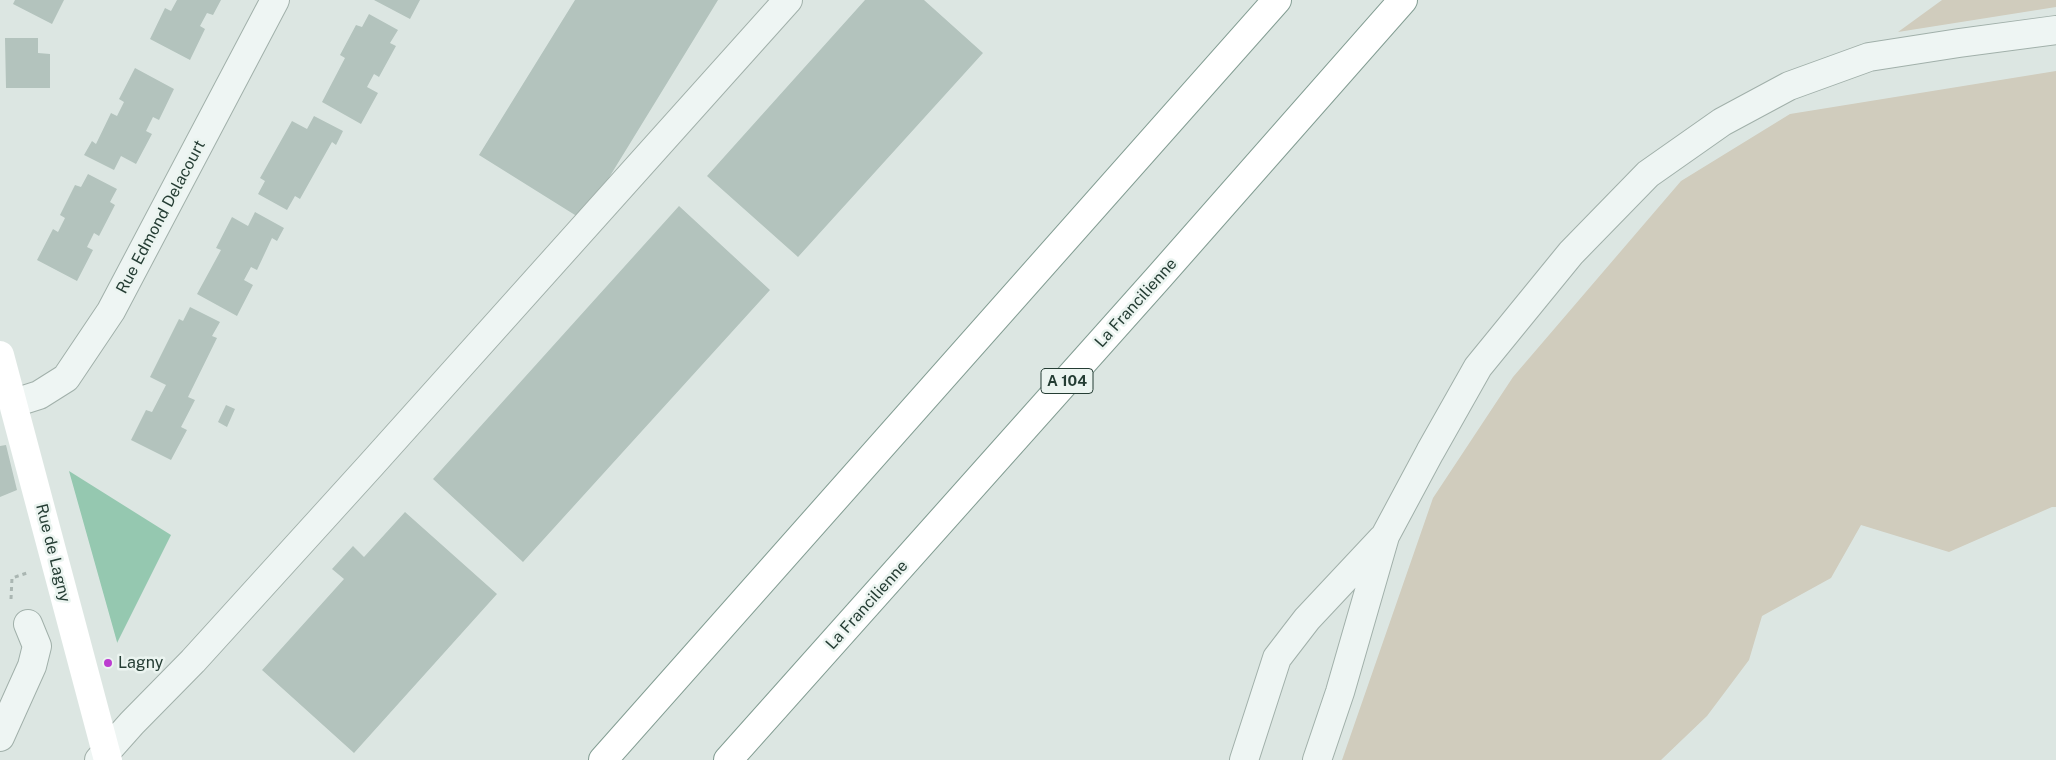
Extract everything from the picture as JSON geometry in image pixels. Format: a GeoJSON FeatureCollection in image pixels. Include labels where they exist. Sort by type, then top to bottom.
{"type":"FeatureCollection","features":[{"type":"Feature","properties":{"kind":"main road"},"geometry":{"type":"LineString","coordinates":[[603,760],[1277,0]]}},
{"type":"Feature","properties":{"kind":"main road","name":"La Francilienne"},"geometry":{"type":"LineString","coordinates":[[728,760],[1159,277],[1403,0]]}},
{"type":"Feature","properties":{"kind":"main road","name":"Rue de Lagny"},"geometry":{"type":"LineString","coordinates":[[0,355],[14,403],[104,757]]}},
{"type":"Feature","properties":{"kind":"street","name":"Rue Edmond Delacourt"},"geometry":{"type":"LineString","coordinates":[[14,403],[39,395],[66,378],[111,311],[275,0]]}},
{"type":"Feature","properties":{"kind":"street"},"geometry":{"type":"LineString","coordinates":[[104,757],[206,647],[788,0]]}},
{"type":"Feature","properties":{"kind":"street"},"geometry":{"type":"LineString","coordinates":[[1317,760],[1340,692],[1385,536],[1478,367],[1571,253],[1648,174],[1722,122],[1789,86],[1869,57],[2056,30]]}},
{"type":"Feature","properties":{"kind":"street"},"geometry":{"type":"LineString","coordinates":[[1244,760],[1277,658],[1307,619],[1385,536]]}},
{"type":"Feature","properties":{"kind":"street"},"geometry":{"type":"LineString","coordinates":[[0,737],[32,666],[37,646],[28,624]]}},
{"type":"Feature","properties":{"kind":"path"},"geometry":{"type":"LineString","coordinates":[[28,624],[11,601],[12,578],[55,564]]}},
{"type":"Feature","properties":{"kind":"shaded area"},"geometry":{"type":"Polygon","coordinates":[[[1942,0],[2056,0],[2056,7],[1898,32],[1942,0]]]}},
{"type":"Feature","properties":{"kind":"shaded area"},"geometry":{"type":"Polygon","coordinates":[[[2056,71],[2056,507],[2052,507],[1949,552],[1861,525],[1831,578],[1762,616],[1749,660],[1707,716],[1661,760],[1342,760],[1433,498],[1513,377],[1681,181],[1790,114],[2056,71]]]}},
{"type":"Feature","properties":{"kind":"shaded area"},"geometry":{"type":"Polygon","coordinates":[[[69,471],[171,535],[117,643],[117,642],[69,471]]]}},
{"type":"Feature","properties":{"kind":"building"},"geometry":{"type":"Polygon","coordinates":[[[15,0],[64,0],[52,24],[13,4],[15,0]]]}},
{"type":"Feature","properties":{"kind":"building"},"geometry":{"type":"Polygon","coordinates":[[[177,0],[221,0],[213,15],[207,13],[200,26],[205,29],[190,60],[150,39],[165,8],[171,11],[177,0]]]}},
{"type":"Feature","properties":{"kind":"building"},"geometry":{"type":"Polygon","coordinates":[[[374,0],[420,0],[410,19],[374,0]]]}},
{"type":"Feature","properties":{"kind":"building"},"geometry":{"type":"Polygon","coordinates":[[[575,0],[718,0],[583,220],[479,155],[575,0]]]}},
{"type":"Feature","properties":{"kind":"building"},"geometry":{"type":"Polygon","coordinates":[[[865,0],[924,0],[983,53],[798,257],[707,176],[865,0]]]}},
{"type":"Feature","properties":{"kind":"building"},"geometry":{"type":"Polygon","coordinates":[[[369,14],[398,30],[390,43],[396,46],[379,77],[374,74],[367,87],[378,93],[361,124],[322,102],[345,58],[340,55],[356,25],[362,27],[369,14]]]}},
{"type":"Feature","properties":{"kind":"building"},"geometry":{"type":"Polygon","coordinates":[[[5,38],[38,38],[38,53],[50,54],[50,88],[6,88],[5,38]]]}},
{"type":"Feature","properties":{"kind":"building"},"geometry":{"type":"Polygon","coordinates":[[[135,68],[174,89],[159,120],[153,117],[146,131],[152,134],[136,164],[121,156],[114,170],[84,155],[92,141],[96,144],[111,113],[117,116],[124,102],[119,99],[135,68]]]}},
{"type":"Feature","properties":{"kind":"building"},"geometry":{"type":"Polygon","coordinates":[[[314,116],[343,131],[336,145],[332,142],[300,199],[295,196],[287,210],[258,194],[265,181],[260,178],[292,121],[307,129],[314,116]]]}},
{"type":"Feature","properties":{"kind":"building"},"geometry":{"type":"Polygon","coordinates":[[[88,174],[117,189],[110,202],[115,205],[99,236],[94,233],[87,247],[93,250],[77,281],[37,260],[53,229],[58,232],[65,218],[60,215],[75,185],[81,187],[88,174]]]}},
{"type":"Feature","properties":{"kind":"building"},"geometry":{"type":"Polygon","coordinates":[[[679,206],[770,290],[523,562],[433,479],[679,206]]]}},
{"type":"Feature","properties":{"kind":"building"},"geometry":{"type":"Polygon","coordinates":[[[255,212],[284,228],[277,241],[272,238],[257,270],[251,267],[244,280],[253,285],[237,316],[197,294],[221,250],[216,248],[232,217],[248,226],[255,212]]]}},
{"type":"Feature","properties":{"kind":"building"},"geometry":{"type":"Polygon","coordinates":[[[190,307],[220,322],[212,336],[217,338],[188,397],[195,400],[181,427],[187,430],[171,460],[131,440],[146,410],[152,412],[166,385],[150,377],[179,319],[183,321],[190,307]]]}},
{"type":"Feature","properties":{"kind":"building"},"geometry":{"type":"Polygon","coordinates":[[[226,405],[235,409],[227,427],[218,422],[226,405]]]}},
{"type":"Feature","properties":{"kind":"building"},"geometry":{"type":"Polygon","coordinates":[[[6,445],[17,490],[0,497],[0,446],[6,445]]]}},
{"type":"Feature","properties":{"kind":"building"},"geometry":{"type":"Polygon","coordinates":[[[405,512],[497,594],[354,753],[262,670],[344,579],[332,569],[353,546],[364,557],[405,512]]]}},
{"type":"Feature","properties":{"kind":"place","name":"Lagny"},"geometry":{"type":"Point","coordinates":[108,663]}}]}
